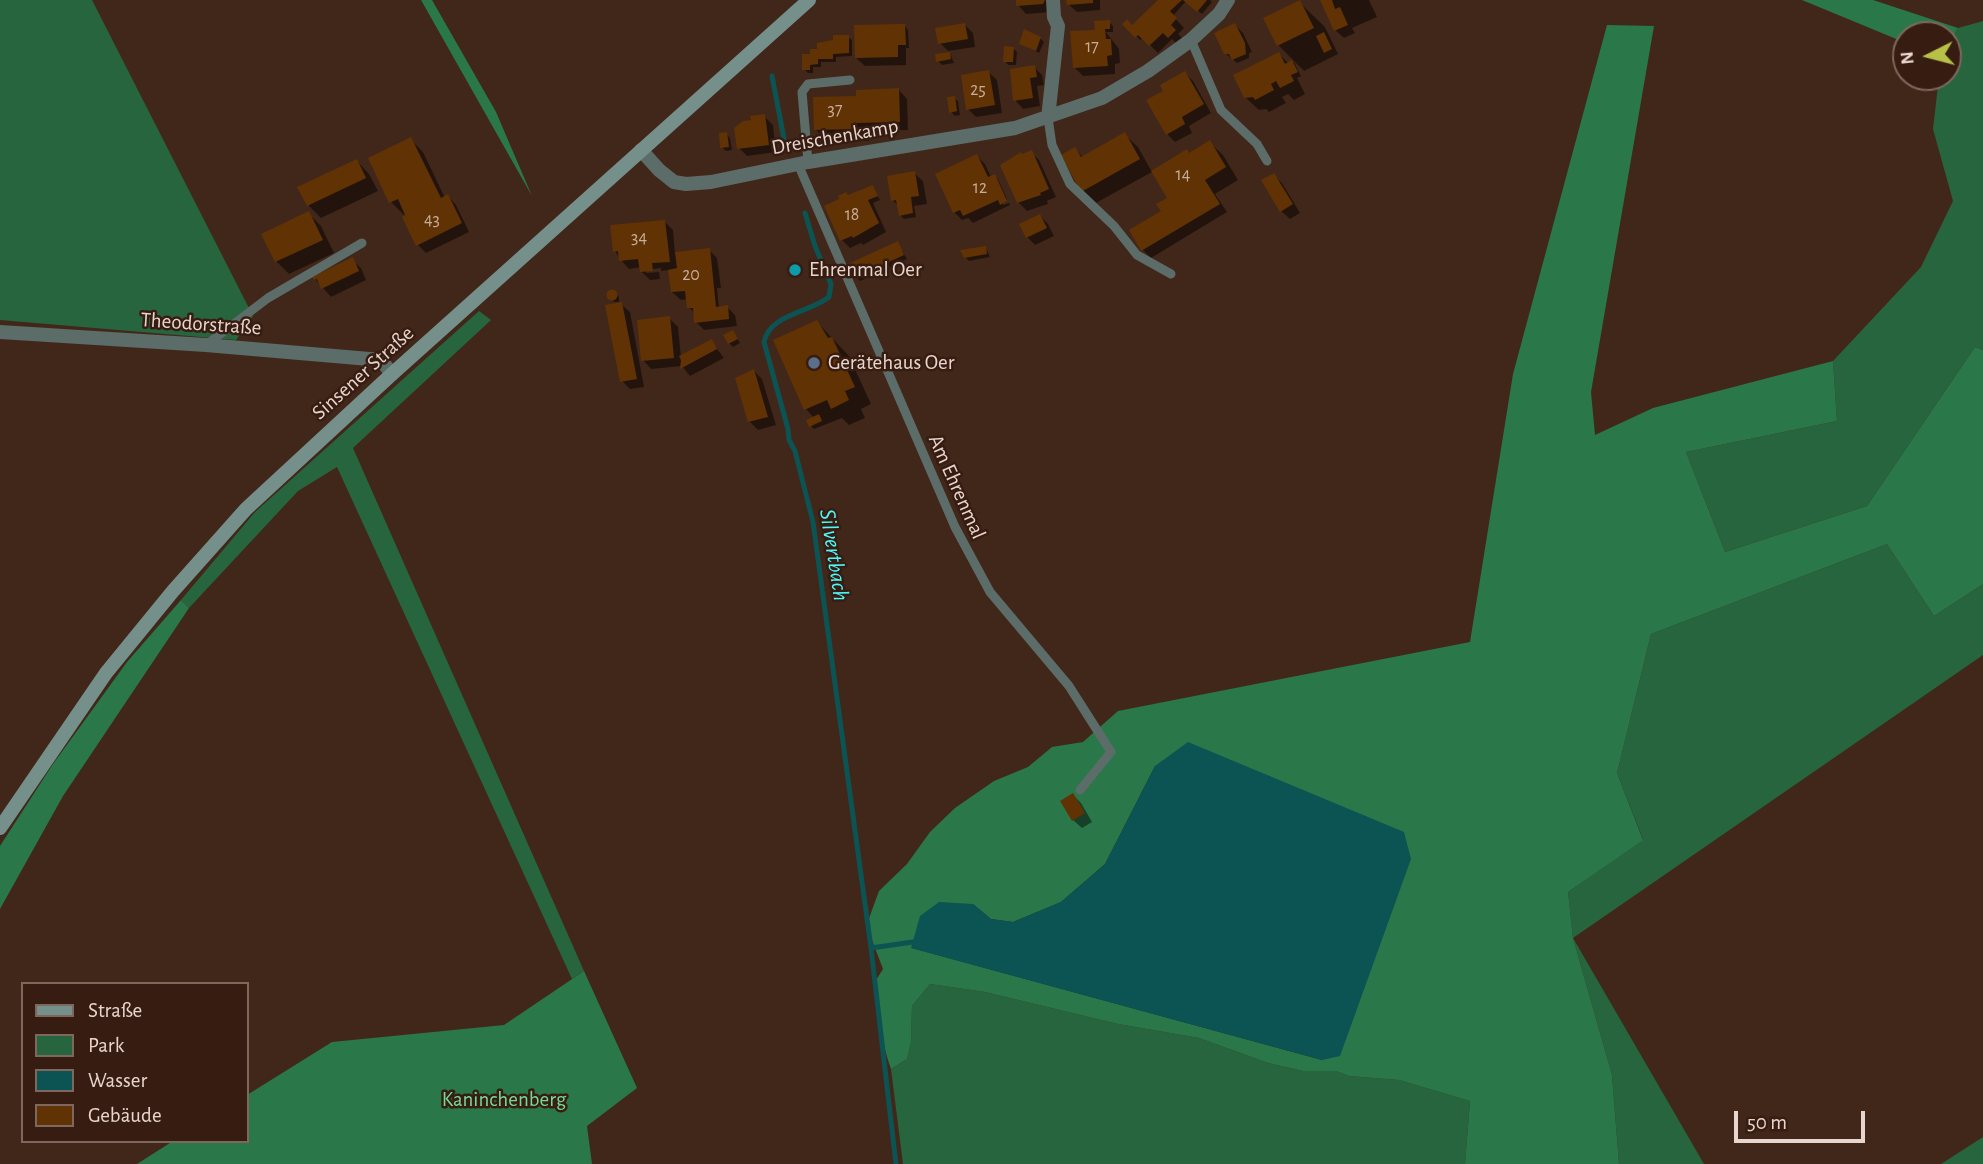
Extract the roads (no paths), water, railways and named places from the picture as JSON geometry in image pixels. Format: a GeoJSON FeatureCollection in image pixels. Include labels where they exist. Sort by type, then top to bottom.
{"type":"FeatureCollection","features":[{"type":"Feature","properties":{"kind":"main road","name":"Sinsener Straße"},"geometry":{"type":"LineString","coordinates":[[0,828],[106,673],[173,591],[246,509],[392,374],[809,0]]}},
{"type":"Feature","properties":{"kind":"street"},"geometry":{"type":"LineString","coordinates":[[1048,118],[1058,26],[1054,17],[1053,0]]}},
{"type":"Feature","properties":{"kind":"street","name":"Dreischenkamp"},"geometry":{"type":"LineString","coordinates":[[641,150],[674,182],[686,184],[711,182],[803,163],[1015,128],[1102,98],[1148,71],[1191,40],[1219,14],[1228,0]]}},
{"type":"Feature","properties":{"kind":"street","name":"Theodorstraße"},"geometry":{"type":"LineString","coordinates":[[0,332],[206,345],[381,360],[392,374]]}},
{"type":"Feature","properties":{"kind":"lane"},"geometry":{"type":"LineString","coordinates":[[1191,40],[1221,110],[1257,144],[1267,161]]}},
{"type":"Feature","properties":{"kind":"lane"},"geometry":{"type":"LineString","coordinates":[[803,163],[802,92],[808,83],[850,80]]}},
{"type":"Feature","properties":{"kind":"lane"},"geometry":{"type":"LineString","coordinates":[[1048,118],[1052,145],[1070,184],[1114,226],[1137,255],[1171,274]]}},
{"type":"Feature","properties":{"kind":"lane","name":"Am Ehrenmal"},"geometry":{"type":"LineString","coordinates":[[803,163],[955,527],[972,561],[990,592],[1069,686],[1111,752],[1080,790]]}},
{"type":"Feature","properties":{"kind":"lane"},"geometry":{"type":"LineString","coordinates":[[206,345],[268,298],[362,243]]}},
{"type":"Feature","properties":{"kind":"water"},"geometry":{"type":"Polygon","coordinates":[[[1188,742],[1404,832],[1411,859],[1340,1056],[1322,1060],[911,948],[920,916],[939,902],[973,904],[991,919],[1013,922],[1061,902],[1105,864],[1155,766],[1188,742]]]}},
{"type":"Feature","properties":{"kind":"waterway","name":"Silvertbach"},"geometry":{"type":"LineString","coordinates":[[772,76],[785,144]]}},
{"type":"Feature","properties":{"kind":"waterway","name":"Silvertbach"},"geometry":{"type":"LineString","coordinates":[[805,213],[831,284],[829,297],[774,325],[764,342],[813,522],[871,948],[896,1164]]}},
{"type":"Feature","properties":{"kind":"waterway","name":"Silvertbach"},"geometry":{"type":"LineString","coordinates":[[871,948],[913,942]]}},
{"type":"Feature","properties":{"kind":"place","name":"Ehrenmal Oer"},"geometry":{"type":"Point","coordinates":[795,270]}},
{"type":"Feature","properties":{"kind":"place","name":"Gerätehaus Oer"},"geometry":{"type":"Point","coordinates":[814,363]}},
{"type":"Feature","properties":{"kind":"park label","name":"Kaninchenberg"},"geometry":{"type":"Point","coordinates":[504,1100]}}]}
